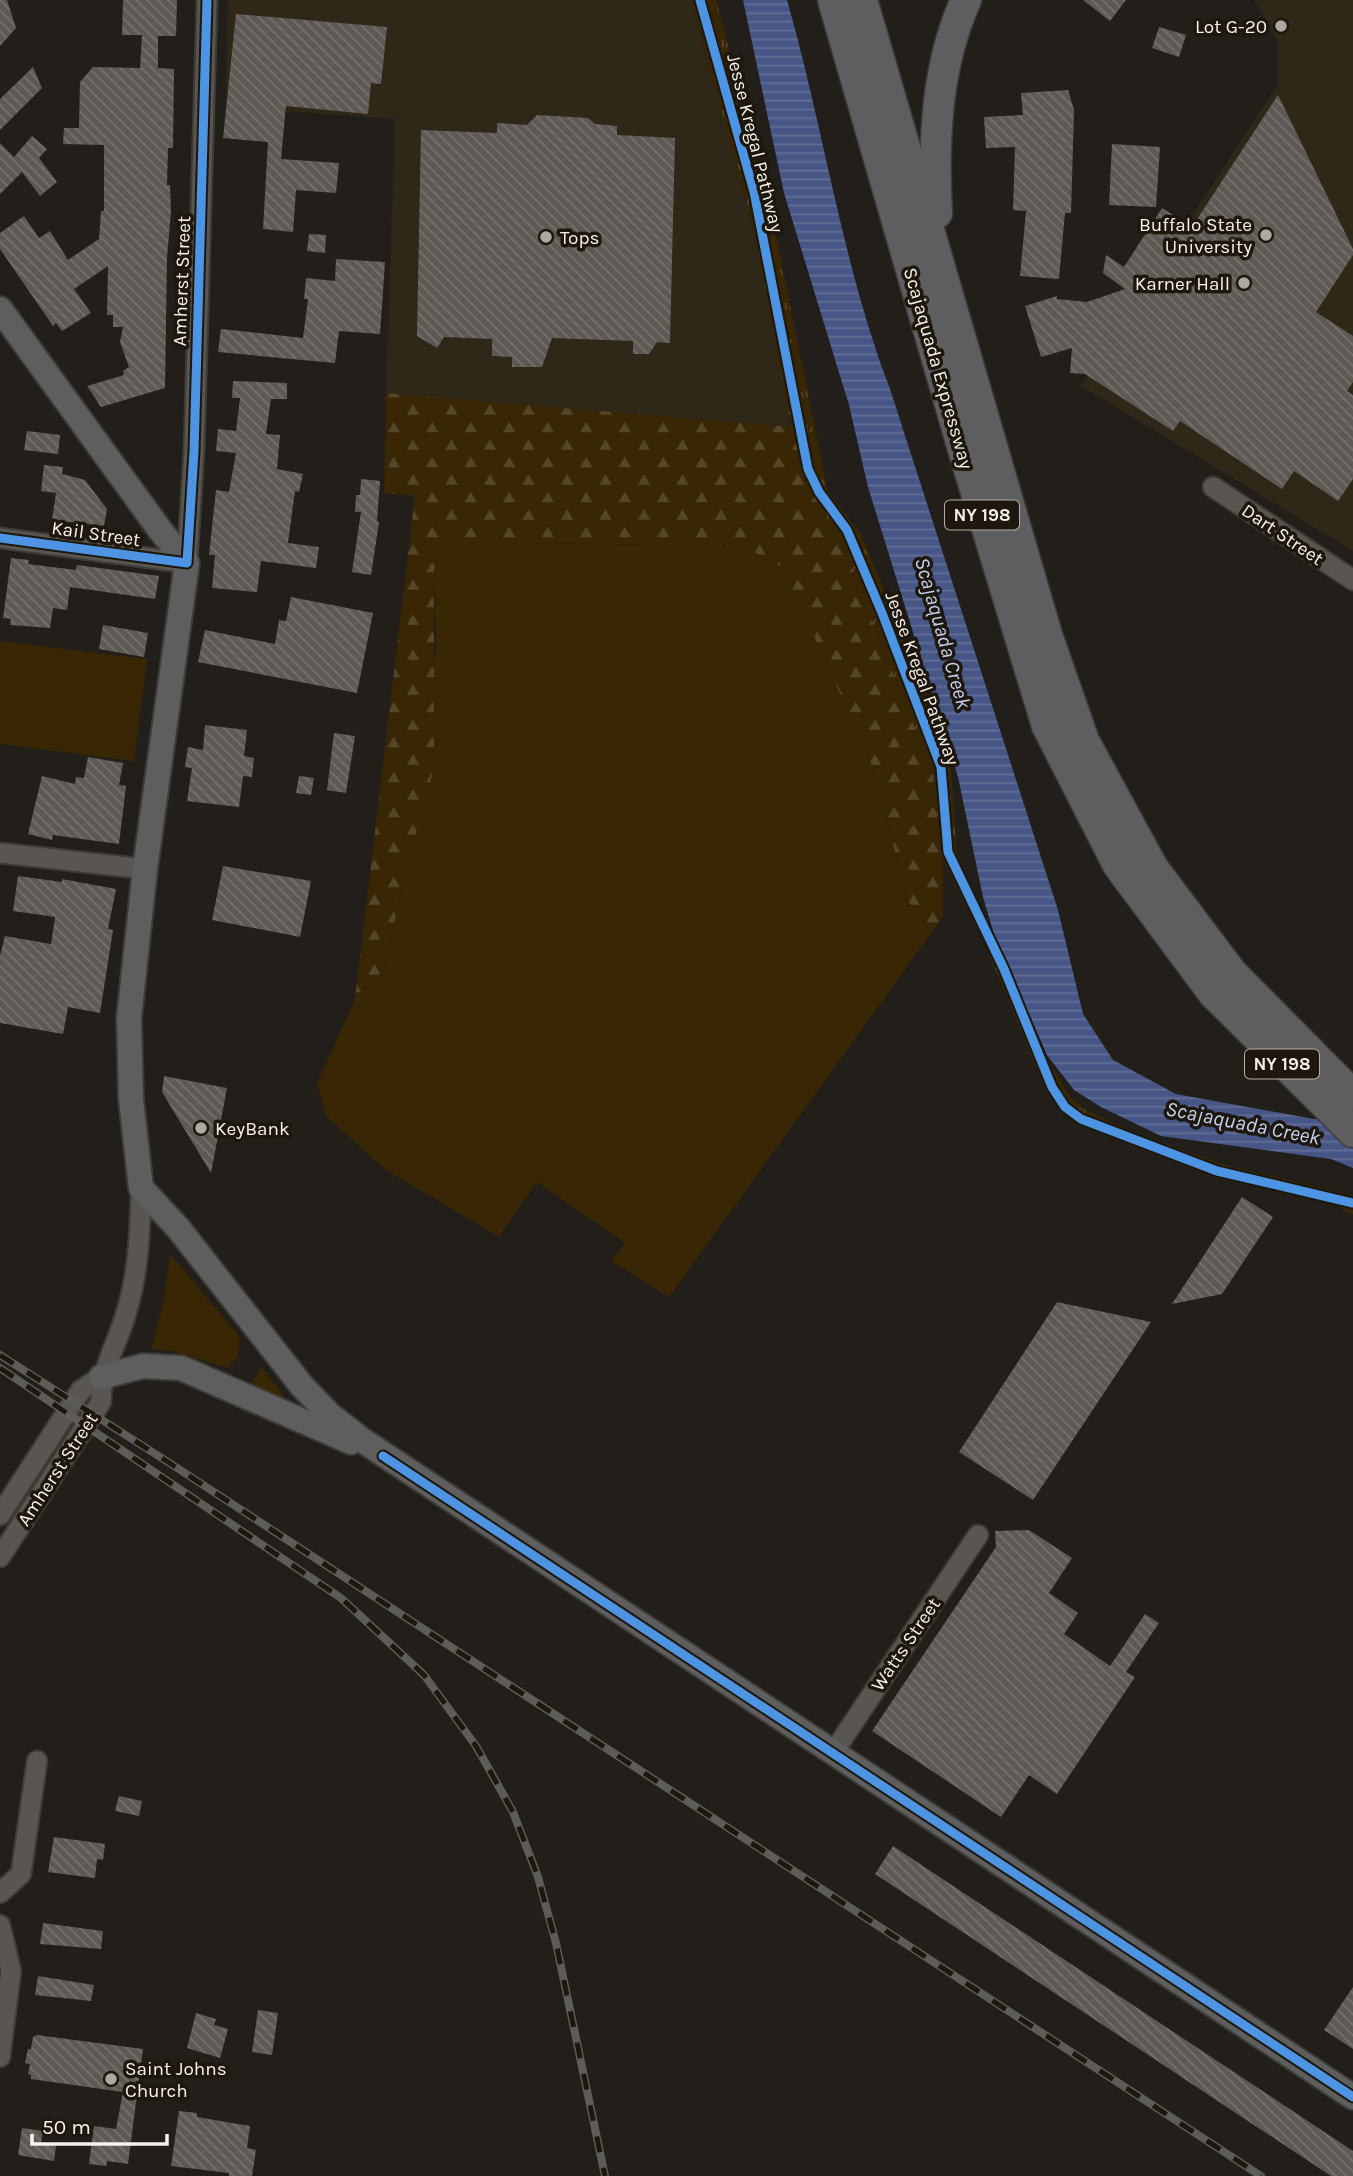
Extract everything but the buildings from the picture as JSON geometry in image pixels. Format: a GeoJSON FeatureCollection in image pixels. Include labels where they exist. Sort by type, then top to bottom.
{"type":"FeatureCollection","features":[{"type":"Feature","properties":{"kind":"highway","name":"Scajaquada Expressway"},"geometry":{"type":"LineString","coordinates":[[833,0],[965,456],[1047,726],[1118,865],[1353,1132]]}},
{"type":"Feature","properties":{"kind":"highway","name":"Scajaquada Expressway"},"geometry":{"type":"LineString","coordinates":[[862,0],[940,259],[1047,635],[1084,741],[1153,868],[1223,983],[1353,1095]]}},
{"type":"Feature","properties":{"kind":"highway"},"geometry":{"type":"LineString","coordinates":[[940,259],[936,189],[939,107],[951,41],[965,0]]}},
{"type":"Feature","properties":{"kind":"main road"},"geometry":{"type":"LineString","coordinates":[[1,312],[187,563],[145,869],[132,988],[128,1061],[141,1188],[178,1228],[302,1386],[330,1415],[383,1456],[1353,2097]]}},
{"type":"Feature","properties":{"kind":"main road"},"geometry":{"type":"LineString","coordinates":[[101,1377],[143,1366],[181,1368],[383,1456]]}},
{"type":"Feature","properties":{"kind":"street","name":"Amherst Street"},"geometry":{"type":"LineString","coordinates":[[187,563],[194,451],[207,0]]}},
{"type":"Feature","properties":{"kind":"street","name":"Dart Street"},"geometry":{"type":"LineString","coordinates":[[1213,487],[1353,580]]}},
{"type":"Feature","properties":{"kind":"street","name":"Kail Street"},"geometry":{"type":"LineString","coordinates":[[0,538],[187,563]]}},
{"type":"Feature","properties":{"kind":"street"},"geometry":{"type":"LineString","coordinates":[[0,853],[145,869]]}},
{"type":"Feature","properties":{"kind":"street","name":"Amherst Street"},"geometry":{"type":"LineString","coordinates":[[0,1557],[101,1402],[101,1377],[128,1310],[136,1273],[141,1188]]}},
{"type":"Feature","properties":{"kind":"street","name":"Amherst Street"},"geometry":{"type":"LineString","coordinates":[[0,1515],[81,1390],[101,1377]]}},
{"type":"Feature","properties":{"kind":"street","name":"Watts Street"},"geometry":{"type":"LineString","coordinates":[[833,1753],[978,1535]]}},
{"type":"Feature","properties":{"kind":"street"},"geometry":{"type":"LineString","coordinates":[[0,1893],[22,1874],[37,1760]]}},
{"type":"Feature","properties":{"kind":"street"},"geometry":{"type":"LineString","coordinates":[[0,1925],[11,1971],[0,2057]]}},
{"type":"Feature","properties":{"kind":"shaded area"},"geometry":{"type":"Polygon","coordinates":[[[228,0],[691,0],[755,235],[792,427],[386,393],[395,119],[226,107],[228,0]]]}},
{"type":"Feature","properties":{"kind":"shaded area","name":"Buffalo State University"},"geometry":{"type":"Polygon","coordinates":[[[1254,0],[1353,0],[1353,551],[1081,386],[1278,84],[1277,40],[1254,0]]]}},
{"type":"Feature","properties":{"kind":"green space"},"geometry":{"type":"Polygon","coordinates":[[[691,0],[716,0],[768,196],[828,493],[861,534],[926,692],[951,770],[957,854],[1047,1059],[1070,1097],[1086,1110],[1132,1132],[1224,1165],[1353,1196],[1353,1215],[1335,1205],[1291,1193],[1220,1179],[1135,1147],[1071,1120],[1055,1102],[1036,1067],[983,939],[943,860],[931,768],[841,542],[806,483],[789,417],[755,235],[691,0]]]}},
{"type":"Feature","properties":{"kind":"green space"},"geometry":{"type":"Polygon","coordinates":[[[386,393],[792,427],[806,483],[841,542],[931,768],[943,860],[943,916],[932,932],[909,903],[871,763],[783,567],[742,546],[453,542],[434,569],[434,768],[403,880],[385,968],[355,999],[415,496],[384,493],[386,393]]]}},
{"type":"Feature","properties":{"kind":"green space"},"geometry":{"type":"Polygon","coordinates":[[[453,542],[742,546],[784,567],[871,763],[909,903],[932,932],[669,1297],[611,1261],[625,1243],[537,1182],[499,1237],[386,1170],[326,1116],[317,1083],[355,999],[385,968],[403,880],[436,649],[434,569],[453,542]]]}},
{"type":"Feature","properties":{"kind":"green space"},"geometry":{"type":"Polygon","coordinates":[[[0,641],[147,659],[134,761],[0,744],[0,641]]]}},
{"type":"Feature","properties":{"kind":"green space"},"geometry":{"type":"Polygon","coordinates":[[[170,1254],[240,1337],[238,1357],[228,1368],[171,1351],[151,1349],[163,1305],[170,1254]]]}},
{"type":"Feature","properties":{"kind":"green space"},"geometry":{"type":"Polygon","coordinates":[[[262,1367],[289,1403],[251,1384],[262,1367]]]}},
{"type":"Feature","properties":{"kind":"water","name":"Scajaquada Creek"},"geometry":{"type":"Polygon","coordinates":[[[743,0],[787,0],[846,245],[873,342],[1058,910],[1083,1014],[1113,1060],[1176,1094],[1314,1119],[1353,1117],[1353,1168],[1331,1159],[1161,1136],[1101,1107],[1074,1090],[1047,1055],[994,934],[983,897],[958,777],[868,487],[849,405],[784,193],[743,0]]]}},
{"type":"Feature","properties":{"kind":"railway"},"geometry":{"type":"LineString","coordinates":[[0,1355],[1261,2176]]}},
{"type":"Feature","properties":{"kind":"railway"},"geometry":{"type":"LineString","coordinates":[[0,1368],[341,1598],[424,1675],[476,1746],[513,1812],[538,1877],[556,1943],[605,2176]]}},
{"type":"Feature","properties":{"kind":"cycle path"},"geometry":{"type":"LineString","coordinates":[[0,538],[187,563],[194,451],[207,0]]}},
{"type":"Feature","properties":{"kind":"cycle path","name":"Jesse Kregal Pathway"},"geometry":{"type":"LineString","coordinates":[[700,0],[754,192],[808,469],[819,492],[847,530],[882,613],[941,767],[948,852],[1004,969],[1052,1087],[1065,1107],[1081,1119],[1217,1171],[1353,1203]]}},
{"type":"Feature","properties":{"kind":"cycle path"},"geometry":{"type":"LineString","coordinates":[[383,1456],[1353,2097]]}},
{"type":"Feature","properties":{"kind":"place","name":"Lot G-20"},"geometry":{"type":"Point","coordinates":[1281,26]}},
{"type":"Feature","properties":{"kind":"place","name":"Buffalo State University"},"geometry":{"type":"Point","coordinates":[1266,235]}},
{"type":"Feature","properties":{"kind":"place","name":"Tops"},"geometry":{"type":"Point","coordinates":[546,237]}},
{"type":"Feature","properties":{"kind":"place","name":"Karner Hall"},"geometry":{"type":"Point","coordinates":[1244,283]}},
{"type":"Feature","properties":{"kind":"place","name":"KeyBank"},"geometry":{"type":"Point","coordinates":[201,1128]}},
{"type":"Feature","properties":{"kind":"place","name":"Saint Johns Church"},"geometry":{"type":"Point","coordinates":[111,2079]}}]}
